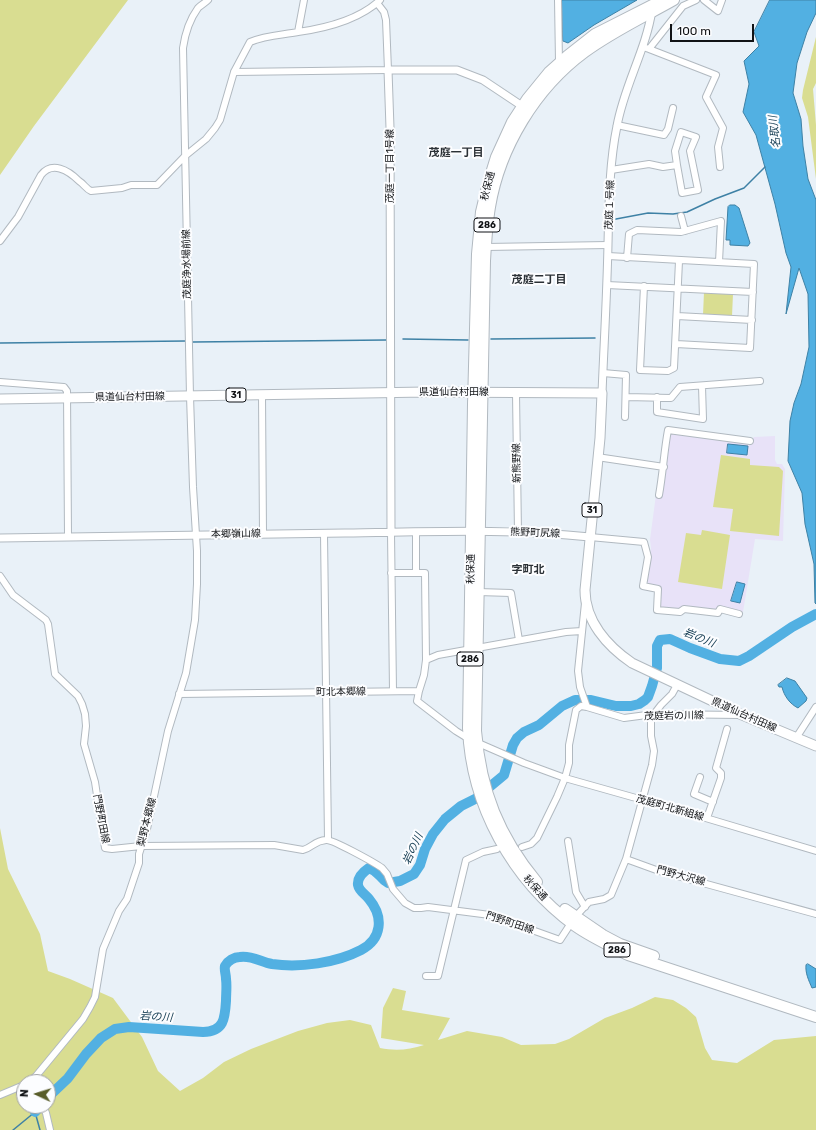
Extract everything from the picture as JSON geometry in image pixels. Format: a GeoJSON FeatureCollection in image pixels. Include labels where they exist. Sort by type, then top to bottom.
{"type":"FeatureCollection","features":[{"type":"Feature","properties":{"kind":"highway","name":"秋保通"},"geometry":{"type":"LineString","coordinates":[[478,392],[486,231],[490,206],[499,172],[526,109],[549,72],[559,62],[595,34],[655,4],[674,0]]}},
{"type":"Feature","properties":{"kind":"highway","name":"秋保通"},"geometry":{"type":"LineString","coordinates":[[655,4],[583,53],[550,83],[512,122],[496,157],[488,183],[481,212],[477,254],[478,392],[473,649],[475,716],[473,741],[479,764],[480,783],[492,826],[510,858],[523,876],[542,897],[607,945],[628,955],[816,1017]]}},
{"type":"Feature","properties":{"kind":"highway","name":"秋保通"},"geometry":{"type":"LineString","coordinates":[[473,649],[478,592],[476,532]]}},
{"type":"Feature","properties":{"kind":"highway","name":"秋保通"},"geometry":{"type":"LineString","coordinates":[[573,920],[620,944],[816,1010]]}},
{"type":"Feature","properties":{"kind":"main road","name":"県道仙台村田線"},"geometry":{"type":"LineString","coordinates":[[0,399],[67,399],[390,392],[602,393]]}},
{"type":"Feature","properties":{"kind":"main road","name":"31"},"geometry":{"type":"LineString","coordinates":[[602,393],[598,457],[585,598],[592,621],[602,637],[617,653],[674,684]]}},
{"type":"Feature","properties":{"kind":"main road","name":"県道仙台村田線"},"geometry":{"type":"LineString","coordinates":[[674,684],[742,716],[816,746]]}},
{"type":"Feature","properties":{"kind":"street","name":"茂庭浄水場前線"},"geometry":{"type":"LineString","coordinates":[[196,535],[192,487],[183,48],[185,35],[198,8],[208,0]]}},
{"type":"Feature","properties":{"kind":"street"},"geometry":{"type":"LineString","coordinates":[[298,32],[304,0]]}},
{"type":"Feature","properties":{"kind":"street"},"geometry":{"type":"LineString","coordinates":[[558,0],[559,62]]}},
{"type":"Feature","properties":{"kind":"street"},"geometry":{"type":"LineString","coordinates":[[696,0],[683,6],[646,48],[716,75],[706,97],[723,128],[718,147],[720,167]]}},
{"type":"Feature","properties":{"kind":"street"},"geometry":{"type":"LineString","coordinates":[[704,0],[718,11],[722,0]]}},
{"type":"Feature","properties":{"kind":"street"},"geometry":{"type":"LineString","coordinates":[[0,241],[18,217],[44,170],[52,167],[59,168],[73,175],[86,189],[91,191],[106,190],[131,185],[157,185],[185,156],[206,139],[215,128],[220,120],[234,72],[250,42],[275,35],[298,32],[328,25],[365,12],[378,2],[384,12],[386,20],[388,70]]}},
{"type":"Feature","properties":{"kind":"street","name":"茂庭１号線"},"geometry":{"type":"LineString","coordinates":[[602,393],[611,170],[617,125],[626,92],[646,48],[655,4]]}},
{"type":"Feature","properties":{"kind":"street","name":"茂庭一丁目1号線"},"geometry":{"type":"LineString","coordinates":[[388,70],[390,128],[391,533]]}},
{"type":"Feature","properties":{"kind":"street"},"geometry":{"type":"LineString","coordinates":[[234,72],[457,70],[483,80],[526,109]]}},
{"type":"Feature","properties":{"kind":"street"},"geometry":{"type":"LineString","coordinates":[[617,125],[664,135],[668,128],[673,108]]}},
{"type":"Feature","properties":{"kind":"street"},"geometry":{"type":"LineString","coordinates":[[681,132],[696,137],[690,151],[698,190],[682,193],[677,165],[675,151],[681,132]]}},
{"type":"Feature","properties":{"kind":"street"},"geometry":{"type":"LineString","coordinates":[[611,170],[649,164],[662,167],[677,165]]}},
{"type":"Feature","properties":{"kind":"street"},"geometry":{"type":"LineString","coordinates":[[681,216],[685,231]]}},
{"type":"Feature","properties":{"kind":"street"},"geometry":{"type":"LineString","coordinates":[[627,258],[629,234],[637,230],[681,232],[721,222],[719,262]]}},
{"type":"Feature","properties":{"kind":"street"},"geometry":{"type":"LineString","coordinates":[[486,247],[608,245]]}},
{"type":"Feature","properties":{"kind":"street"},"geometry":{"type":"LineString","coordinates":[[608,256],[754,264],[750,348],[676,344]]}},
{"type":"Feature","properties":{"kind":"street"},"geometry":{"type":"LineString","coordinates":[[644,286],[640,370],[668,371],[674,368],[679,261]]}},
{"type":"Feature","properties":{"kind":"street"},"geometry":{"type":"LineString","coordinates":[[607,285],[753,292]]}},
{"type":"Feature","properties":{"kind":"street"},"geometry":{"type":"LineString","coordinates":[[677,316],[752,320]]}},
{"type":"Feature","properties":{"kind":"street"},"geometry":{"type":"LineString","coordinates":[[603,373],[626,375],[625,417]]}},
{"type":"Feature","properties":{"kind":"street"},"geometry":{"type":"LineString","coordinates":[[626,397],[671,398],[680,387],[760,381]]}},
{"type":"Feature","properties":{"kind":"street"},"geometry":{"type":"LineString","coordinates":[[0,382],[64,387],[66,391],[68,536]]}},
{"type":"Feature","properties":{"kind":"street"},"geometry":{"type":"LineString","coordinates":[[656,397],[657,412],[704,419],[702,386]]}},
{"type":"Feature","properties":{"kind":"street","name":"新熊野線"},"geometry":{"type":"LineString","coordinates":[[516,393],[518,532]]}},
{"type":"Feature","properties":{"kind":"street"},"geometry":{"type":"LineString","coordinates":[[262,395],[263,534]]}},
{"type":"Feature","properties":{"kind":"street"},"geometry":{"type":"LineString","coordinates":[[659,495],[664,467],[664,450],[668,430],[750,441]]}},
{"type":"Feature","properties":{"kind":"street"},"geometry":{"type":"LineString","coordinates":[[598,457],[664,467]]}},
{"type":"Feature","properties":{"kind":"street"},"geometry":{"type":"LineString","coordinates":[[416,532],[416,573]]}},
{"type":"Feature","properties":{"kind":"street","name":"本郷嶺山線"},"geometry":{"type":"LineString","coordinates":[[0,538],[476,532]]}},
{"type":"Feature","properties":{"kind":"street","name":"熊野町尻線"},"geometry":{"type":"LineString","coordinates":[[476,532],[542,533],[590,537]]}},
{"type":"Feature","properties":{"kind":"street"},"geometry":{"type":"LineString","coordinates":[[391,533],[393,691]]}},
{"type":"Feature","properties":{"kind":"street"},"geometry":{"type":"LineString","coordinates":[[324,534],[328,840]]}},
{"type":"Feature","properties":{"kind":"street","name":"梨野本郷線"},"geometry":{"type":"LineString","coordinates":[[38,1074],[83,1019],[95,997],[103,949],[119,911],[127,899],[139,863],[165,744],[186,674],[195,620],[197,584],[196,535]]}},
{"type":"Feature","properties":{"kind":"street"},"geometry":{"type":"LineString","coordinates":[[590,537],[644,542],[648,557],[643,586],[658,589],[657,610],[680,612],[684,609],[718,613],[720,609],[740,614]]}},
{"type":"Feature","properties":{"kind":"street"},"geometry":{"type":"LineString","coordinates":[[391,573],[425,573],[426,660],[424,675],[419,691]]}},
{"type":"Feature","properties":{"kind":"street","name":"門野町田線"},"geometry":{"type":"LineString","coordinates":[[0,576],[13,596],[46,620],[51,641],[55,674],[75,692],[82,704],[86,726],[84,744],[95,782],[105,848],[112,849],[142,846],[274,845],[303,850],[315,842],[328,840],[377,865],[385,871],[392,889],[409,906],[490,915],[560,940],[573,920]]}},
{"type":"Feature","properties":{"kind":"street"},"geometry":{"type":"LineString","coordinates":[[478,592],[512,593],[519,640]]}},
{"type":"Feature","properties":{"kind":"street"},"geometry":{"type":"LineString","coordinates":[[522,847],[531,844],[537,838],[565,778],[569,763],[569,745],[576,710],[581,706],[586,705],[580,687],[578,671],[585,598]]}},
{"type":"Feature","properties":{"kind":"street"},"geometry":{"type":"LineString","coordinates":[[426,660],[438,655],[566,632],[582,631]]}},
{"type":"Feature","properties":{"kind":"street"},"geometry":{"type":"LineString","coordinates":[[573,920],[589,902],[604,899],[611,895],[626,859],[652,765],[654,751],[651,736],[651,718],[672,694],[674,684]]}},
{"type":"Feature","properties":{"kind":"street","name":"町北本郷線"},"geometry":{"type":"LineString","coordinates":[[179,694],[419,691]]}},
{"type":"Feature","properties":{"kind":"street","name":"茂庭町北新組線"},"geometry":{"type":"LineString","coordinates":[[419,691],[417,701],[456,731],[473,741],[524,763],[565,778],[707,818],[816,852]]}},
{"type":"Feature","properties":{"kind":"street","name":"茂庭岩の川線"},"geometry":{"type":"LineString","coordinates":[[586,705],[624,718],[654,714],[742,716]]}},
{"type":"Feature","properties":{"kind":"street"},"geometry":{"type":"LineString","coordinates":[[796,738],[816,707]]}},
{"type":"Feature","properties":{"kind":"street"},"geometry":{"type":"LineString","coordinates":[[707,818],[721,778],[721,774],[716,768],[726,729]]}},
{"type":"Feature","properties":{"kind":"street"},"geometry":{"type":"LineString","coordinates":[[700,777],[694,794],[712,802]]}},
{"type":"Feature","properties":{"kind":"street"},"geometry":{"type":"LineString","coordinates":[[568,841],[576,892],[585,907]]}},
{"type":"Feature","properties":{"kind":"street"},"geometry":{"type":"LineString","coordinates":[[426,976],[438,976],[466,860],[483,852],[498,849]]}},
{"type":"Feature","properties":{"kind":"street","name":"門野大沢線"},"geometry":{"type":"LineString","coordinates":[[626,859],[659,871],[816,914]]}},
{"type":"Feature","properties":{"kind":"street"},"geometry":{"type":"LineString","coordinates":[[0,1095],[16,1088]]}},
{"type":"Feature","properties":{"kind":"street"},"geometry":{"type":"LineString","coordinates":[[46,1114],[50,1130]]}},
{"type":"Feature","properties":{"kind":"shaded area"},"geometry":{"type":"Polygon","coordinates":[[[669,432],[750,443],[754,437],[775,436],[775,460],[777,464],[782,464],[785,469],[783,541],[755,539],[743,612],[720,607],[717,612],[659,608],[660,588],[649,585],[646,581],[656,495],[661,496],[668,452],[669,432]]]}},
{"type":"Feature","properties":{"kind":"green space"},"geometry":{"type":"Polygon","coordinates":[[[0,0],[128,0],[34,126],[0,175],[0,0]]]}},
{"type":"Feature","properties":{"kind":"green space"},"geometry":{"type":"Polygon","coordinates":[[[816,37],[816,83],[813,89],[816,125],[816,179],[808,117],[802,98],[816,37]]]}},
{"type":"Feature","properties":{"kind":"green space"},"geometry":{"type":"Polygon","coordinates":[[[704,292],[733,294],[732,316],[703,315],[704,292]]]}},
{"type":"Feature","properties":{"kind":"green space"},"geometry":{"type":"Polygon","coordinates":[[[721,455],[750,459],[750,465],[779,467],[783,471],[779,536],[730,531],[733,509],[713,507],[721,455]]]}},
{"type":"Feature","properties":{"kind":"green space"},"geometry":{"type":"Polygon","coordinates":[[[702,530],[730,535],[722,589],[678,582],[686,533],[701,535],[702,530]]]}},
{"type":"Feature","properties":{"kind":"green space"},"geometry":{"type":"Polygon","coordinates":[[[0,828],[8,869],[40,934],[48,971],[113,998],[142,1037],[158,1071],[180,1091],[203,1078],[224,1062],[251,1049],[298,1031],[327,1023],[350,1020],[371,1025],[380,1048],[402,1050],[424,1045],[381,1038],[383,1008],[393,988],[406,991],[402,1010],[450,1018],[438,1040],[467,1031],[502,1037],[521,1045],[555,1044],[569,1039],[605,1018],[632,1008],[655,997],[673,1000],[686,1008],[696,1017],[705,1048],[712,1060],[737,1063],[774,1040],[816,1036],[816,1130],[0,1130],[0,828]]]}},
{"type":"Feature","properties":{"kind":"water"},"geometry":{"type":"Polygon","coordinates":[[[562,0],[637,0],[594,25],[568,43],[563,41],[562,0]]]}},
{"type":"Feature","properties":{"kind":"water","name":"名取川"},"geometry":{"type":"Polygon","coordinates":[[[770,0],[816,0],[816,13],[807,32],[797,63],[793,93],[801,119],[808,179],[816,200],[816,604],[814,564],[805,524],[802,493],[788,461],[790,421],[794,403],[801,384],[809,347],[808,294],[799,268],[786,314],[791,267],[786,253],[775,204],[756,135],[743,112],[749,84],[744,61],[759,46],[754,32],[770,0]]]}},
{"type":"Feature","properties":{"kind":"water"},"geometry":{"type":"Polygon","coordinates":[[[730,205],[735,205],[739,208],[750,243],[748,246],[730,245],[730,240],[726,240],[728,207],[730,205]]]}},
{"type":"Feature","properties":{"kind":"water"},"geometry":{"type":"Polygon","coordinates":[[[728,444],[748,446],[747,455],[727,453],[728,444]]]}},
{"type":"Feature","properties":{"kind":"water"},"geometry":{"type":"Polygon","coordinates":[[[737,582],[745,584],[740,603],[731,601],[737,582]]]}},
{"type":"Feature","properties":{"kind":"water"},"geometry":{"type":"Polygon","coordinates":[[[787,678],[795,681],[807,698],[806,701],[798,708],[790,702],[784,694],[782,687],[779,687],[778,685],[787,678]]]}},
{"type":"Feature","properties":{"kind":"water"},"geometry":{"type":"Polygon","coordinates":[[[808,964],[816,969],[816,987],[812,988],[808,977],[806,965],[808,964]]]}},
{"type":"Feature","properties":{"kind":"waterway"},"geometry":{"type":"LineString","coordinates":[[616,219],[648,213],[673,214],[687,212],[744,188],[765,167]]}},
{"type":"Feature","properties":{"kind":"waterway"},"geometry":{"type":"LineString","coordinates":[[491,339],[595,338]]}},
{"type":"Feature","properties":{"kind":"waterway"},"geometry":{"type":"LineString","coordinates":[[403,339],[468,340]]}},
{"type":"Feature","properties":{"kind":"waterway"},"geometry":{"type":"LineString","coordinates":[[193,342],[386,340]]}},
{"type":"Feature","properties":{"kind":"waterway"},"geometry":{"type":"LineString","coordinates":[[0,343],[186,341]]}},
{"type":"Feature","properties":{"kind":"waterway","name":"岩の川"},"geometry":{"type":"LineString","coordinates":[[56,1089],[68,1078],[86,1054],[101,1038],[115,1029],[129,1027],[203,1032],[215,1030],[222,1023],[226,1007],[225,966],[233,959],[238,957],[248,957],[272,964],[306,965],[340,958],[361,950],[368,945],[377,934],[379,920],[374,906],[361,891],[358,885],[359,877],[369,868],[388,883],[400,881],[414,874],[420,865],[425,849],[433,834],[445,819],[461,806],[475,799],[504,775],[513,745],[517,738],[524,732],[539,725],[562,706],[575,700],[591,700],[616,706],[631,706],[639,704],[645,700],[648,697],[657,668],[657,646],[660,640],[670,639],[720,659],[739,661],[792,627],[816,614]]}},
{"type":"Feature","properties":{"kind":"waterway"},"geometry":{"type":"LineString","coordinates":[[13,1130],[35,1112],[40,1130]]}},
{"type":"Feature","properties":{"kind":"district","name":"茂庭一丁目"},"geometry":{"type":"Point","coordinates":[456,153]}},
{"type":"Feature","properties":{"kind":"district","name":"茂庭二丁目"},"geometry":{"type":"Point","coordinates":[539,280]}},
{"type":"Feature","properties":{"kind":"district","name":"字町北"},"geometry":{"type":"Point","coordinates":[528,570]}}]}
